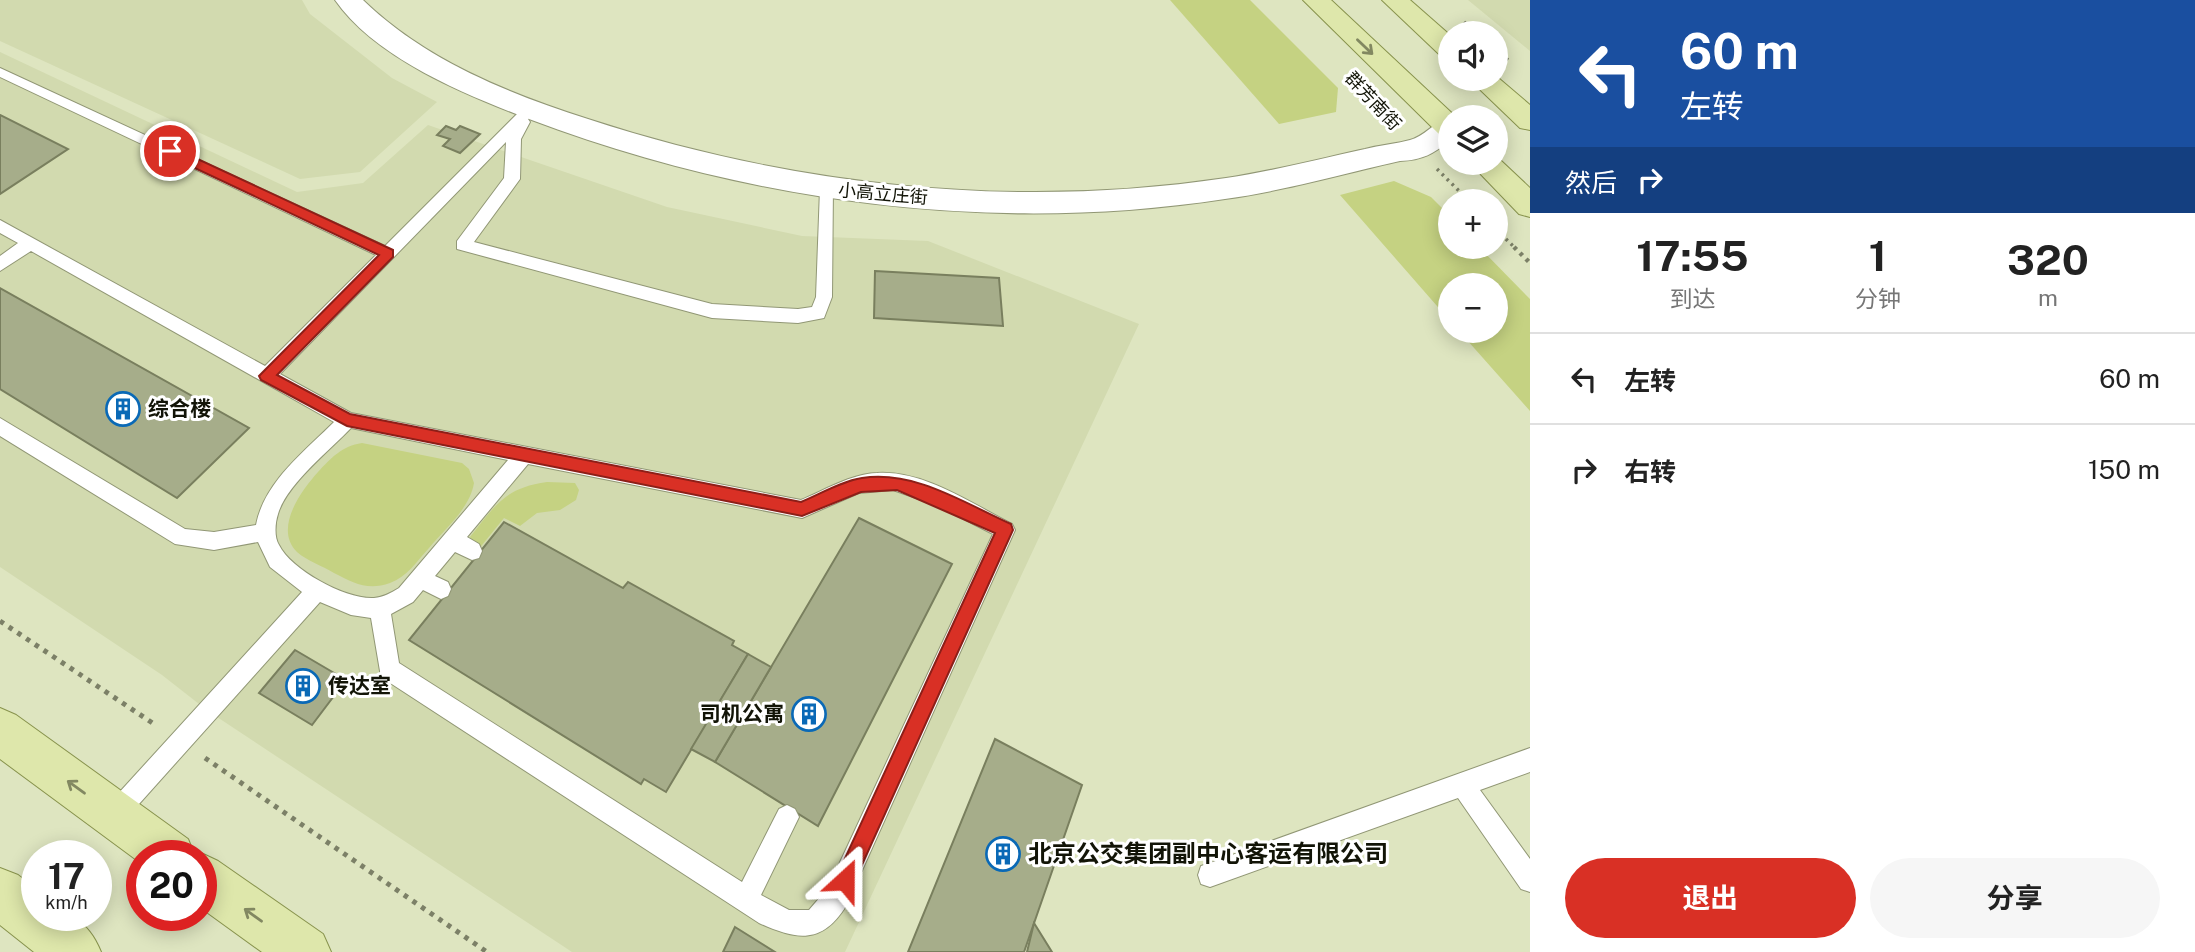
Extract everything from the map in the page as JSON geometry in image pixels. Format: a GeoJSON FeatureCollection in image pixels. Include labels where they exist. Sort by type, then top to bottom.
{"type":"FeatureCollection","features":[{"type":"Feature","properties":{"kind":"main road","name":"群芳南街"},"geometry":{"type":"LineString","coordinates":[[1316,0],[1438,117]]}},
{"type":"Feature","properties":{"kind":"main road"},"geometry":{"type":"LineString","coordinates":[[1395,0],[1438,38]]}},
{"type":"Feature","properties":{"kind":"main road"},"geometry":{"type":"LineString","coordinates":[[1496,91],[1530,121]]}},
{"type":"Feature","properties":{"kind":"main road"},"geometry":{"type":"LineString","coordinates":[[1498,175],[1530,206]]}},
{"type":"Feature","properties":{"kind":"main road"},"geometry":{"type":"LineString","coordinates":[[0,731],[149,840]]}},
{"type":"Feature","properties":{"kind":"main road"},"geometry":{"type":"LineString","coordinates":[[217,889],[305,952]]}},
{"type":"Feature","properties":{"kind":"main road"},"geometry":{"type":"LineString","coordinates":[[0,893],[75,952]]}},
{"type":"Feature","properties":{"kind":"street","name":"小高立庄街"},"geometry":{"type":"LineString","coordinates":[[348,0],[366,20],[419,57],[530,108],[634,147],[720,170],[828,189],[968,202],[1088,201],[1202,192],[1399,151],[1419,150]]}},
{"type":"Feature","properties":{"kind":"street"},"geometry":{"type":"LineString","coordinates":[[1419,150],[1438,137]]}},
{"type":"Feature","properties":{"kind":"lane"},"geometry":{"type":"LineString","coordinates":[[0,72],[388,254]]}},
{"type":"Feature","properties":{"kind":"lane"},"geometry":{"type":"LineString","coordinates":[[530,108],[514,139],[512,179],[463,245],[712,311],[811,316],[820,311],[824,297],[828,189]]}},
{"type":"Feature","properties":{"kind":"lane"},"geometry":{"type":"LineString","coordinates":[[267,376],[530,108]]}},
{"type":"Feature","properties":{"kind":"lane"},"geometry":{"type":"LineString","coordinates":[[0,226],[347,420],[802,509],[860,485],[897,483],[916,488],[1005,530],[832,906],[821,920],[804,926],[782,921],[746,900],[389,669],[380,608]]}},
{"type":"Feature","properties":{"kind":"lane"},"geometry":{"type":"LineString","coordinates":[[0,265],[30,243]]}},
{"type":"Feature","properties":{"kind":"lane"},"geometry":{"type":"LineString","coordinates":[[347,420],[276,497],[268,513],[266,532],[270,551],[281,568],[351,607],[380,608],[400,600],[421,579],[524,454]]}},
{"type":"Feature","properties":{"kind":"lane"},"geometry":{"type":"LineString","coordinates":[[0,426],[183,538],[214,541],[266,532]]}},
{"type":"Feature","properties":{"kind":"lane"},"geometry":{"type":"LineString","coordinates":[[453,540],[472,551]]}},
{"type":"Feature","properties":{"kind":"lane"},"geometry":{"type":"LineString","coordinates":[[421,579],[441,589]]}},
{"type":"Feature","properties":{"kind":"lane"},"geometry":{"type":"LineString","coordinates":[[114,815],[317,590]]}},
{"type":"Feature","properties":{"kind":"lane"},"geometry":{"type":"LineString","coordinates":[[1210,875],[1530,760]]}},
{"type":"Feature","properties":{"kind":"lane"},"geometry":{"type":"LineString","coordinates":[[1462,784],[1530,880]]}},
{"type":"Feature","properties":{"kind":"lane"},"geometry":{"type":"LineString","coordinates":[[746,900],[787,817]]}},
{"type":"Feature","properties":{"kind":"path","name":"群芳南街"},"geometry":{"type":"LineString","coordinates":[[1353,80],[1457,189]]}},
{"type":"Feature","properties":{"kind":"path"},"geometry":{"type":"LineString","coordinates":[[1508,241],[1530,263]]}},
{"type":"Feature","properties":{"kind":"path"},"geometry":{"type":"LineString","coordinates":[[0,621],[181,741],[487,952]]}},
{"type":"Feature","properties":{"kind":"shaded area"},"geometry":{"type":"Polygon","coordinates":[[[0,0],[302,0],[310,14],[392,78],[437,102],[360,172],[300,179],[0,41],[0,0]]]}},
{"type":"Feature","properties":{"kind":"shaded area"},"geometry":{"type":"Polygon","coordinates":[[[1468,0],[1530,0],[1530,51],[1508,33],[1508,21],[1494,21],[1468,0]]]}},
{"type":"Feature","properties":{"kind":"shaded area"},"geometry":{"type":"Polygon","coordinates":[[[0,52],[297,192],[363,183],[428,125],[667,207],[802,236],[928,241],[1139,324],[845,952],[572,952],[208,711],[162,675],[0,567],[0,52]]]}},
{"type":"Feature","properties":{"kind":"green space"},"geometry":{"type":"Polygon","coordinates":[[[1170,0],[1250,0],[1338,88],[1336,112],[1279,124],[1170,0]]]}},
{"type":"Feature","properties":{"kind":"green space"},"geometry":{"type":"Polygon","coordinates":[[[1394,181],[1431,197],[1438,204],[1438,259],[1491,259],[1504,273],[1438,273],[1438,307],[1340,195],[1394,181]]]}},
{"type":"Feature","properties":{"kind":"green space"},"geometry":{"type":"Polygon","coordinates":[[[1508,277],[1530,299],[1530,411],[1470,343],[1508,343],[1508,277]]]}},
{"type":"Feature","properties":{"kind":"green space"},"geometry":{"type":"Polygon","coordinates":[[[362,443],[462,463],[469,469],[474,483],[462,510],[411,568],[396,580],[375,586],[354,583],[305,558],[290,542],[288,532],[289,521],[298,499],[312,480],[337,453],[362,443]]]}},
{"type":"Feature","properties":{"kind":"green space"},"geometry":{"type":"Polygon","coordinates":[[[547,482],[575,483],[579,490],[576,500],[560,510],[537,513],[520,526],[504,518],[478,550],[470,537],[494,507],[520,489],[547,482]]]}},
{"type":"Feature","properties":{"kind":"building"},"geometry":{"type":"Polygon","coordinates":[[[0,115],[68,149],[0,194],[0,115]]]}},
{"type":"Feature","properties":{"kind":"building"},"geometry":{"type":"Polygon","coordinates":[[[446,126],[456,130],[460,126],[480,134],[460,153],[443,146],[450,139],[437,135],[446,126]]]}},
{"type":"Feature","properties":{"kind":"building"},"geometry":{"type":"Polygon","coordinates":[[[875,271],[999,278],[1003,326],[874,318],[875,271]]]}},
{"type":"Feature","properties":{"kind":"building","name":"综合楼"},"geometry":{"type":"Polygon","coordinates":[[[0,288],[249,428],[177,498],[0,389],[0,288]]]}},
{"type":"Feature","properties":{"kind":"building","name":"司机公寓"},"geometry":{"type":"Polygon","coordinates":[[[859,518],[952,564],[818,826],[715,762],[859,518]]]}},
{"type":"Feature","properties":{"kind":"building"},"geometry":{"type":"Polygon","coordinates":[[[504,522],[623,588],[628,582],[734,641],[732,645],[748,654],[666,792],[644,779],[641,784],[409,640],[504,522]]]}},
{"type":"Feature","properties":{"kind":"building","name":"传达室"},"geometry":{"type":"Polygon","coordinates":[[[295,650],[346,680],[312,725],[259,693],[295,650]]]}},
{"type":"Feature","properties":{"kind":"building"},"geometry":{"type":"Polygon","coordinates":[[[748,654],[771,667],[715,762],[691,749],[748,654]]]}},
{"type":"Feature","properties":{"kind":"building","name":"北京公交集团副中心客运有限公司"},"geometry":{"type":"Polygon","coordinates":[[[995,739],[1082,785],[1024,952],[908,952],[995,739]]]}},
{"type":"Feature","properties":{"kind":"building"},"geometry":{"type":"Polygon","coordinates":[[[1034,923],[1052,952],[1027,952],[1034,923]]]}},
{"type":"Feature","properties":{"kind":"building"},"geometry":{"type":"Polygon","coordinates":[[[735,927],[775,952],[723,952],[735,927]]]}},
{"type":"Feature","properties":{"kind":"place","name":"综合楼"},"geometry":{"type":"Point","coordinates":[123,409]}},
{"type":"Feature","properties":{"kind":"place","name":"传达室"},"geometry":{"type":"Point","coordinates":[303,686]}},
{"type":"Feature","properties":{"kind":"place","name":"司机公寓"},"geometry":{"type":"Point","coordinates":[809,714]}},
{"type":"Feature","properties":{"kind":"place","name":"北京公交集团副中心客运有限公司"},"geometry":{"type":"Point","coordinates":[1003,854]}},
{"type":"Feature","properties":{"kind":"route"},"geometry":{"type":"LineString","coordinates":[[170,151],[388,254],[267,376],[347,420],[802,509],[860,485],[879,481],[897,483],[916,488],[1005,530],[845,880]]}}]}
